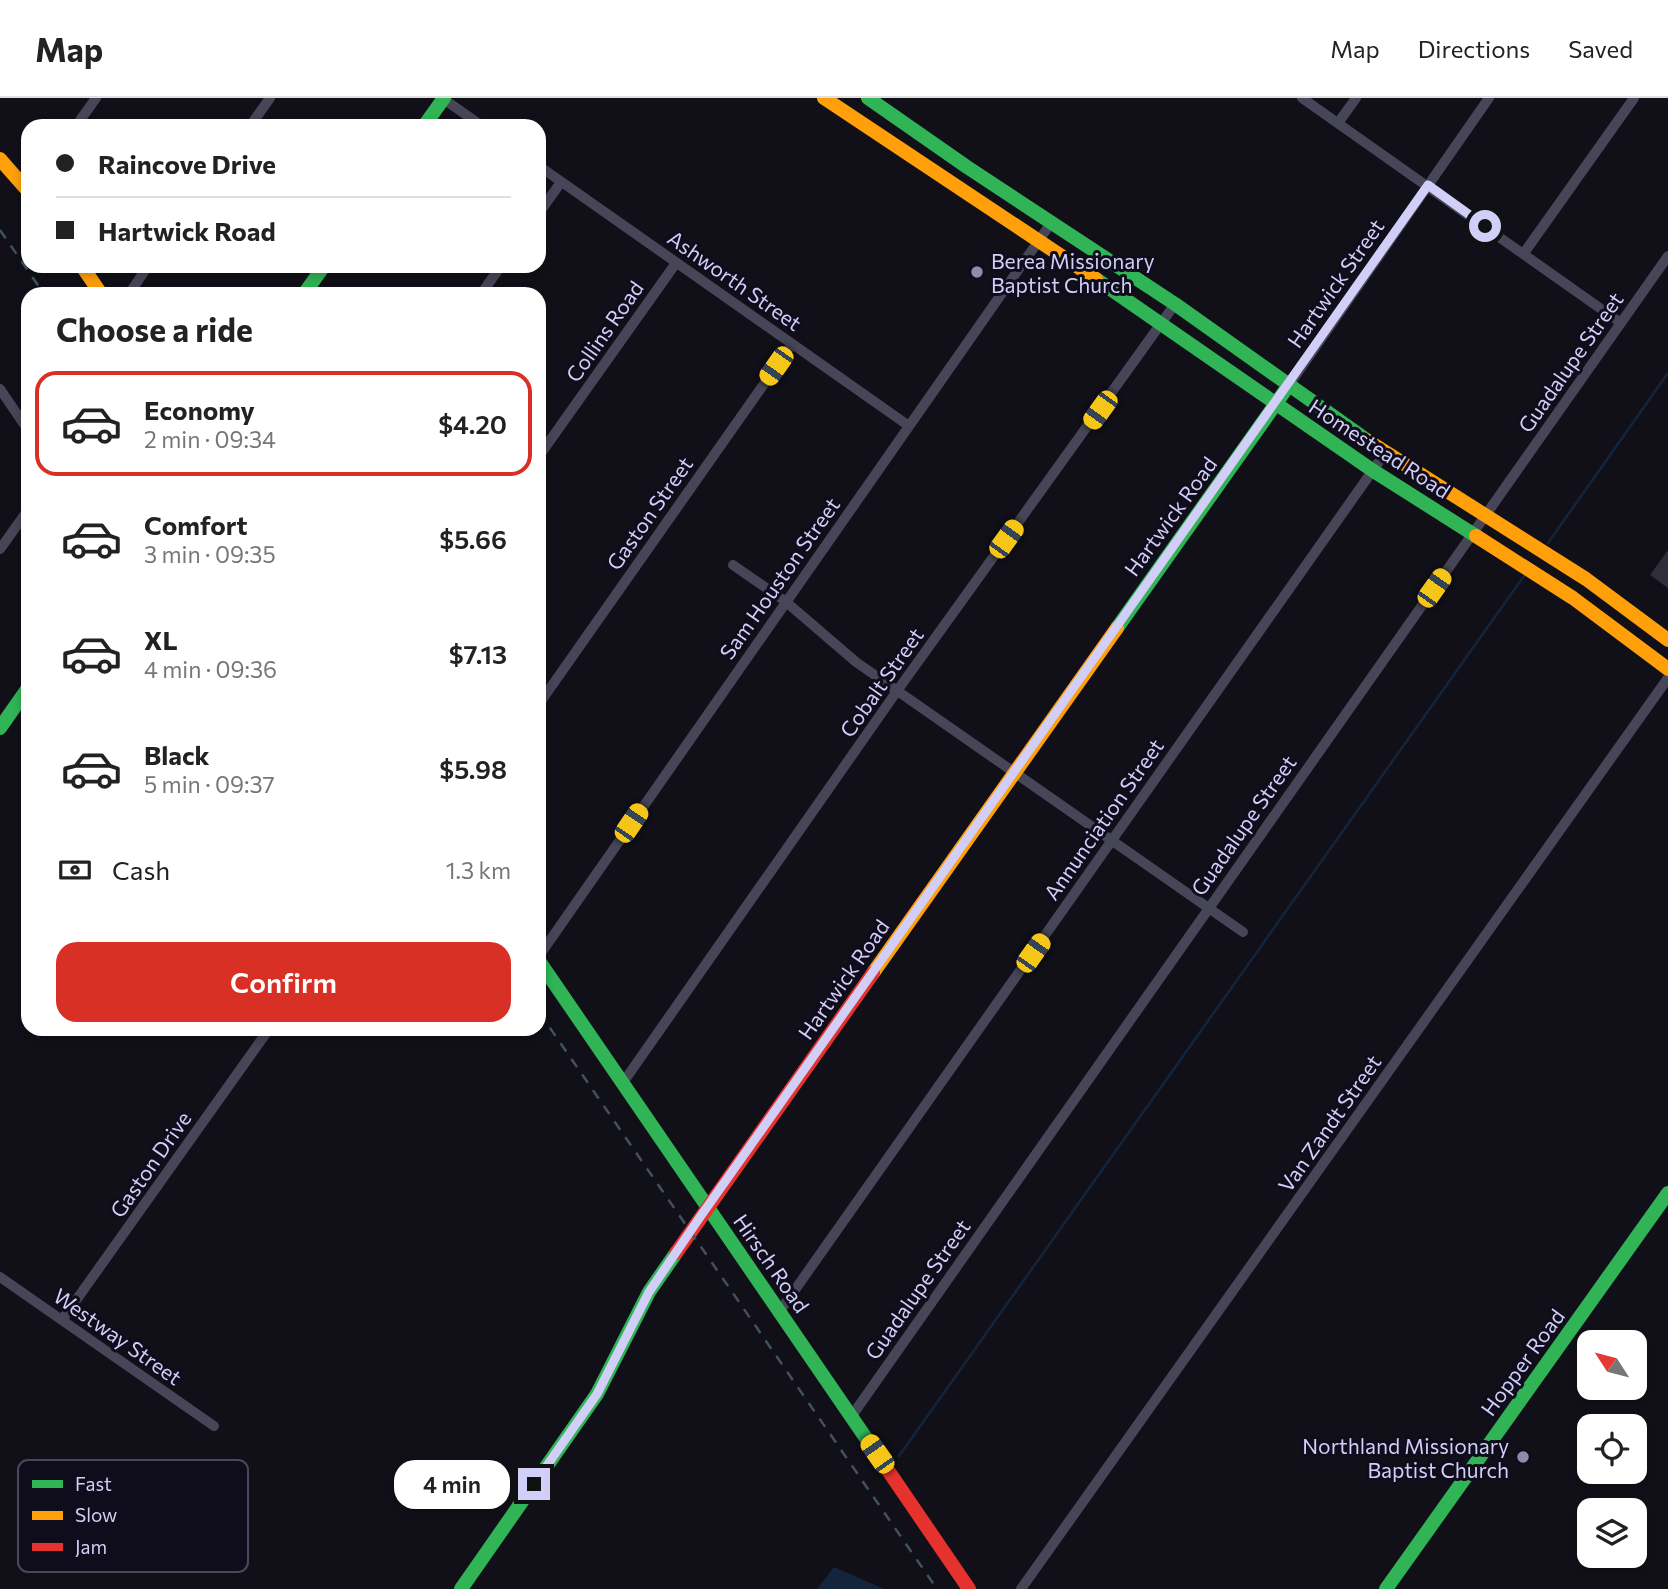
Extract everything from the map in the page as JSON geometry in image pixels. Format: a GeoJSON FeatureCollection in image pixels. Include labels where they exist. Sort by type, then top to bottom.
{"type":"FeatureCollection","features":[{"type":"Feature","properties":{"kind":"main road"},"geometry":{"type":"LineString","coordinates":[[429,119],[443,98]]}},
{"type":"Feature","properties":{"kind":"main road","name":"Homestead Road"},"geometry":{"type":"LineString","coordinates":[[824,98],[1162,323],[1372,470],[1573,598],[1668,669]]}},
{"type":"Feature","properties":{"kind":"main road","name":"Homestead Road"},"geometry":{"type":"LineString","coordinates":[[867,98],[1175,304],[1385,453],[1586,579],[1668,640]]}},
{"type":"Feature","properties":{"kind":"main road"},"geometry":{"type":"LineString","coordinates":[[931,170],[941,149]]}},
{"type":"Feature","properties":{"kind":"main road"},"geometry":{"type":"LineString","coordinates":[[0,159],[21,183]]}},
{"type":"Feature","properties":{"kind":"main road","name":"Hartwick Street"},"geometry":{"type":"LineString","coordinates":[[1276,404],[1289,385]]}},
{"type":"Feature","properties":{"kind":"main road","name":"Hartwick Road"},"geometry":{"type":"LineString","coordinates":[[461,1589],[597,1394],[649,1292],[1276,404]]}},
{"type":"Feature","properties":{"kind":"main road"},"geometry":{"type":"LineString","coordinates":[[1573,598],[1586,579]]}},
{"type":"Feature","properties":{"kind":"main road"},"geometry":{"type":"LineString","coordinates":[[0,728],[21,698]]}},
{"type":"Feature","properties":{"kind":"main road","name":"Hirsch Road"},"geometry":{"type":"LineString","coordinates":[[546,971],[969,1589]]}},
{"type":"Feature","properties":{"kind":"main road","name":"Hopper Road"},"geometry":{"type":"LineString","coordinates":[[1386,1589],[1668,1193]]}},
{"type":"Feature","properties":{"kind":"street"},"geometry":{"type":"LineString","coordinates":[[81,119],[96,98]]}},
{"type":"Feature","properties":{"kind":"street"},"geometry":{"type":"LineString","coordinates":[[255,119],[270,98]]}},
{"type":"Feature","properties":{"kind":"street"},"geometry":{"type":"LineString","coordinates":[[443,98],[472,119]]}},
{"type":"Feature","properties":{"kind":"street"},"geometry":{"type":"LineString","coordinates":[[1302,98],[1621,323]]}},
{"type":"Feature","properties":{"kind":"street"},"geometry":{"type":"LineString","coordinates":[[1338,123],[1356,98]]}},
{"type":"Feature","properties":{"kind":"street"},"geometry":{"type":"LineString","coordinates":[[1428,185],[1489,98]]}},
{"type":"Feature","properties":{"kind":"street"},"geometry":{"type":"LineString","coordinates":[[1524,253],[1634,98]]}},
{"type":"Feature","properties":{"kind":"street","name":"Ashworth Street"},"geometry":{"type":"LineString","coordinates":[[546,171],[909,426]]}},
{"type":"Feature","properties":{"kind":"street"},"geometry":{"type":"LineString","coordinates":[[546,203],[561,182]]}},
{"type":"Feature","properties":{"kind":"street","name":"Hartwick Street"},"geometry":{"type":"LineString","coordinates":[[1289,385],[1428,185]]}},
{"type":"Feature","properties":{"kind":"street","name":"Sam Houston Street"},"geometry":{"type":"LineString","coordinates":[[546,946],[1051,223]]}},
{"type":"Feature","properties":{"kind":"street","name":"Guadalupe Street"},"geometry":{"type":"LineString","coordinates":[[851,1417],[1668,256]]}},
{"type":"Feature","properties":{"kind":"street","name":"Collins Road"},"geometry":{"type":"LineString","coordinates":[[546,446],[676,263]]}},
{"type":"Feature","properties":{"kind":"street","name":"Cobalt Street"},"geometry":{"type":"LineString","coordinates":[[622,1084],[897,691],[1175,304]]}},
{"type":"Feature","properties":{"kind":"street","name":"Gaston Street"},"geometry":{"type":"LineString","coordinates":[[546,694],[792,344]]}},
{"type":"Feature","properties":{"kind":"street"},"geometry":{"type":"LineString","coordinates":[[0,389],[21,420]]}},
{"type":"Feature","properties":{"kind":"street","name":"Annunciation Street"},"geometry":{"type":"LineString","coordinates":[[780,1311],[1385,453]]}},
{"type":"Feature","properties":{"kind":"street"},"geometry":{"type":"LineString","coordinates":[[0,549],[21,520]]}},
{"type":"Feature","properties":{"kind":"street"},"geometry":{"type":"LineString","coordinates":[[733,565],[785,601],[856,662],[1243,932]]}},
{"type":"Feature","properties":{"kind":"street","name":"Van Zandt Street"},"geometry":{"type":"LineString","coordinates":[[1021,1589],[1668,678]]}},
{"type":"Feature","properties":{"kind":"street","name":"Gaston Drive"},"geometry":{"type":"LineString","coordinates":[[62,1320],[264,1036]]}},
{"type":"Feature","properties":{"kind":"street","name":"Westway Street"},"geometry":{"type":"LineString","coordinates":[[0,1277],[214,1426]]}},
{"type":"Feature","properties":{"kind":"water"},"geometry":{"type":"Polygon","coordinates":[[[834,1567],[884,1589],[817,1589],[834,1567]]]}},
{"type":"Feature","properties":{"kind":"building"},"geometry":{"type":"Polygon","coordinates":[[[1668,550],[1668,588],[1650,575],[1668,550]]]}},
{"type":"Feature","properties":{"kind":"waterway"},"geometry":{"type":"LineString","coordinates":[[1548,543],[1668,373]]}},
{"type":"Feature","properties":{"kind":"waterway"},"geometry":{"type":"LineString","coordinates":[[899,1456],[1524,576]]}},
{"type":"Feature","properties":{"kind":"railway"},"geometry":{"type":"LineString","coordinates":[[0,230],[21,261]]}},
{"type":"Feature","properties":{"kind":"railway"},"geometry":{"type":"LineString","coordinates":[[30,273],[39,287]]}},
{"type":"Feature","properties":{"kind":"railway"},"geometry":{"type":"LineString","coordinates":[[546,1022],[937,1589]]}},
{"type":"Feature","properties":{"kind":"traffic: fast"},"geometry":{"type":"LineString","coordinates":[[429,119],[444,98]]}},
{"type":"Feature","properties":{"kind":"traffic: fast"},"geometry":{"type":"LineString","coordinates":[[868,98],[967,167],[1175,304],[1368,441]]}},
{"type":"Feature","properties":{"kind":"traffic: fast"},"geometry":{"type":"LineString","coordinates":[[309,287],[319,273]]}},
{"type":"Feature","properties":{"kind":"traffic: fast"},"geometry":{"type":"LineString","coordinates":[[1096,279],[1372,470],[1476,536]]}},
{"type":"Feature","properties":{"kind":"traffic: fast"},"geometry":{"type":"LineString","coordinates":[[1117,628],[1289,385]]}},
{"type":"Feature","properties":{"kind":"traffic: fast"},"geometry":{"type":"LineString","coordinates":[[0,728],[21,698]]}},
{"type":"Feature","properties":{"kind":"traffic: fast"},"geometry":{"type":"LineString","coordinates":[[546,971],[883,1463]]}},
{"type":"Feature","properties":{"kind":"traffic: fast"},"geometry":{"type":"LineString","coordinates":[[1386,1589],[1668,1193]]}},
{"type":"Feature","properties":{"kind":"traffic: fast"},"geometry":{"type":"LineString","coordinates":[[461,1589],[597,1394],[649,1292],[676,1253]]}},
{"type":"Feature","properties":{"kind":"traffic: slow"},"geometry":{"type":"LineString","coordinates":[[824,98],[1096,279]]}},
{"type":"Feature","properties":{"kind":"traffic: slow"},"geometry":{"type":"LineString","coordinates":[[0,159],[21,183]]}},
{"type":"Feature","properties":{"kind":"traffic: slow"},"geometry":{"type":"LineString","coordinates":[[87,273],[96,287]]}},
{"type":"Feature","properties":{"kind":"traffic: slow"},"geometry":{"type":"LineString","coordinates":[[1368,441],[1586,579],[1668,640]]}},
{"type":"Feature","properties":{"kind":"traffic: slow"},"geometry":{"type":"LineString","coordinates":[[1476,536],[1573,598],[1668,669]]}},
{"type":"Feature","properties":{"kind":"traffic: slow"},"geometry":{"type":"LineString","coordinates":[[873,973],[1117,628]]}},
{"type":"Feature","properties":{"kind":"traffic: jam"},"geometry":{"type":"LineString","coordinates":[[676,1253],[873,973]]}},
{"type":"Feature","properties":{"kind":"traffic: jam"},"geometry":{"type":"LineString","coordinates":[[883,1463],[969,1589]]}},
{"type":"Feature","properties":{"kind":"place","name":"Berea Missionary Baptist Church"},"geometry":{"type":"Point","coordinates":[977,272]}},
{"type":"Feature","properties":{"kind":"place","name":"Northland Missionary Baptist Church"},"geometry":{"type":"Point","coordinates":[1523,1457]}},
{"type":"Feature","properties":{"kind":"route"},"geometry":{"type":"LineString","coordinates":[[534,1484],[597,1394],[649,1292],[700,1217],[1268,416],[1428,185],[1485,226]]}}]}
